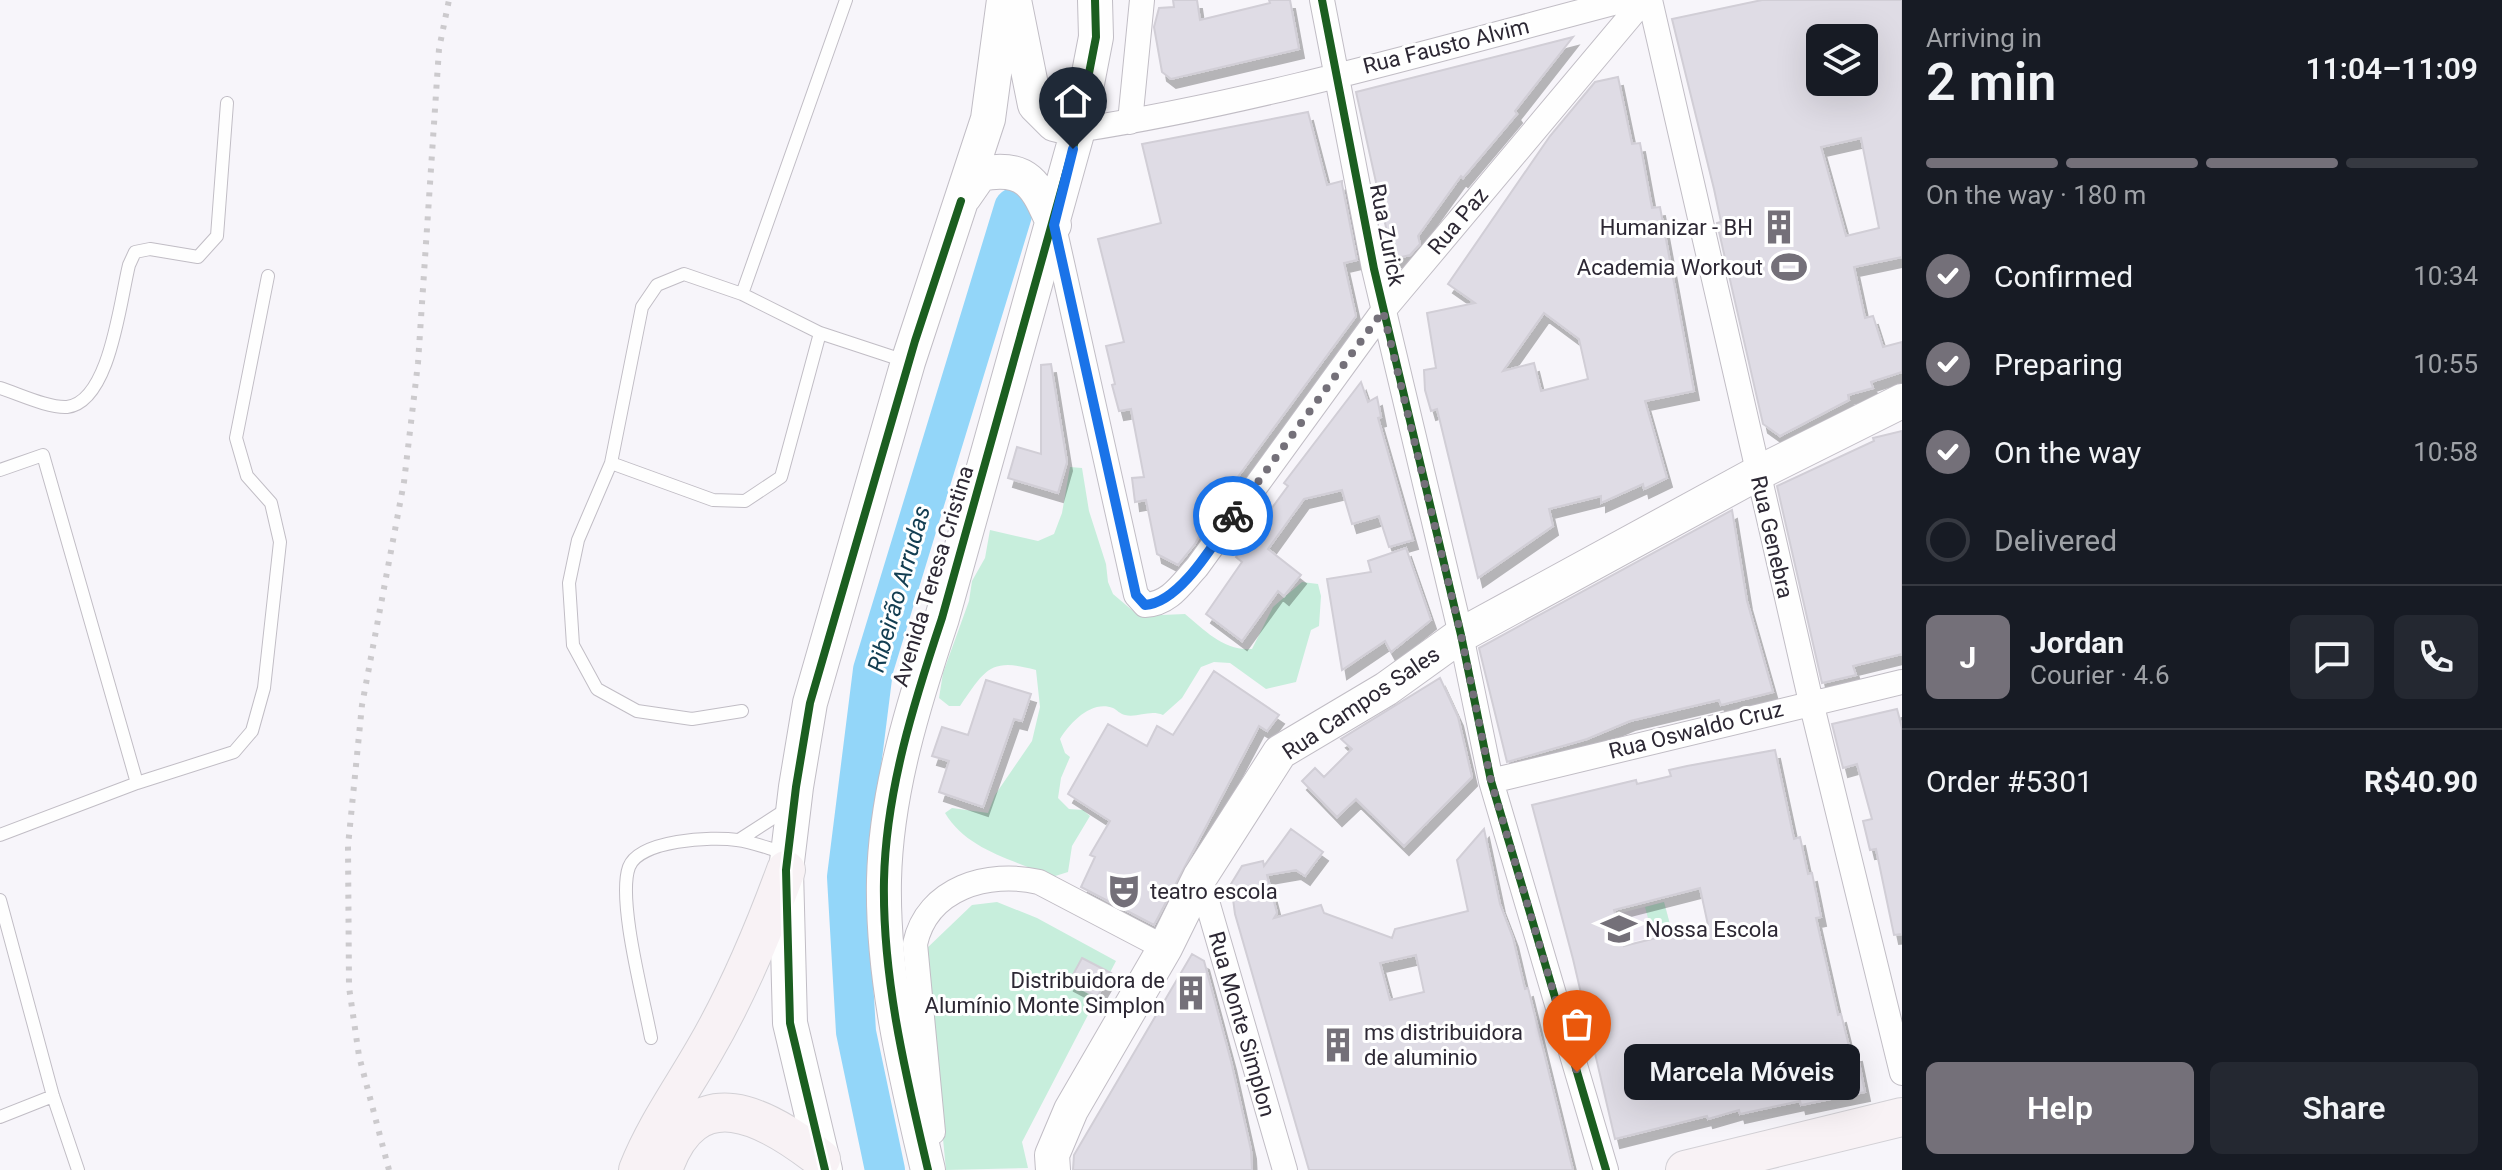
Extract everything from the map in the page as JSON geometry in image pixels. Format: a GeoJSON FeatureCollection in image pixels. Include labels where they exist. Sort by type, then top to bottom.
{"type":"FeatureCollection","features":[{"type":"Feature","properties":{"kind":"main road"},"geometry":{"type":"LineString","coordinates":[[823,1164],[790,1023],[787,862],[793,805],[810,703],[908,362],[988,119],[1004,0]]}},
{"type":"Feature","properties":{"kind":"main road"},"geometry":{"type":"LineString","coordinates":[[1014,0],[1035,105],[1054,124],[1078,130]]}},
{"type":"Feature","properties":{"kind":"main road","name":"Avenida Teresa Cristina"},"geometry":{"type":"LineString","coordinates":[[928,1170],[901,1054],[888,948],[884,880],[893,798],[916,698],[1054,225],[1078,130],[1096,37],[1095,0]]}},
{"type":"Feature","properties":{"kind":"main road"},"geometry":{"type":"LineString","coordinates":[[1028,74],[1085,94]]}},
{"type":"Feature","properties":{"kind":"main road"},"geometry":{"type":"LineString","coordinates":[[961,201],[980,174],[1002,169],[1024,175],[1041,195],[1054,225]]}},
{"type":"Feature","properties":{"kind":"main road","name":"Rua Campos Sales"},"geometry":{"type":"LineString","coordinates":[[1053,1170],[1052,1155],[1071,1110],[1165,948],[1200,877],[1280,752],[1386,689],[1461,635],[1758,473],[1902,401]]}},
{"type":"Feature","properties":{"kind":"main road"},"geometry":{"type":"LineString","coordinates":[[638,1170],[663,1116],[704,1051],[757,950],[787,862]]}},
{"type":"Feature","properties":{"kind":"main road"},"geometry":{"type":"LineString","coordinates":[[663,1170],[687,1129],[706,1117],[741,1111],[770,1122],[823,1164]]}},
{"type":"Feature","properties":{"kind":"main road"},"geometry":{"type":"LineString","coordinates":[[1685,1170],[1902,1117]]}},
{"type":"Feature","properties":{"kind":"street"},"geometry":{"type":"LineString","coordinates":[[1130,122],[1142,0]]}},
{"type":"Feature","properties":{"kind":"street","name":"Rua Zurick"},"geometry":{"type":"LineString","coordinates":[[1322,0],[1339,74],[1383,311],[1461,635],[1491,781],[1606,1170]]}},
{"type":"Feature","properties":{"kind":"street","name":"Rua Fausto Alvim"},"geometry":{"type":"LineString","coordinates":[[1078,130],[1130,122],[1339,74],[1625,0]]}},
{"type":"Feature","properties":{"kind":"street","name":"Rua Paz"},"geometry":{"type":"LineString","coordinates":[[1054,225],[1136,595],[1145,605],[1156,604],[1171,596],[1197,567],[1383,311],[1644,0]]}},
{"type":"Feature","properties":{"kind":"street","name":"Rua Genebra"},"geometry":{"type":"LineString","coordinates":[[1650,0],[1811,702],[1902,1073]]}},
{"type":"Feature","properties":{"kind":"street","name":"Rua Oswaldo Cruz"},"geometry":{"type":"LineString","coordinates":[[1491,781],[1902,682]]}},
{"type":"Feature","properties":{"kind":"street"},"geometry":{"type":"LineString","coordinates":[[937,1170],[915,944],[919,926],[942,898],[973,883],[1019,877],[1039,882],[1165,948]]}},
{"type":"Feature","properties":{"kind":"street","name":"Rua Monte Simplon"},"geometry":{"type":"LineString","coordinates":[[1200,877],[1285,1170]]}},
{"type":"Feature","properties":{"kind":"lane"},"geometry":{"type":"LineString","coordinates":[[742,294],[846,0]]}},
{"type":"Feature","properties":{"kind":"lane"},"geometry":{"type":"LineString","coordinates":[[0,388],[65,407],[86,400],[102,376],[129,265],[135,252],[150,249],[198,257],[209,249],[217,236],[227,103]]}},
{"type":"Feature","properties":{"kind":"lane"},"geometry":{"type":"LineString","coordinates":[[742,711],[692,719],[637,711],[597,689],[573,645],[569,583],[575,554],[611,463],[642,307],[657,285],[684,274],[742,294],[820,333],[908,362]]}},
{"type":"Feature","properties":{"kind":"lane"},"geometry":{"type":"LineString","coordinates":[[0,835],[137,783],[234,752],[252,731],[264,688],[280,542],[271,503],[247,476],[236,438],[268,276]]}},
{"type":"Feature","properties":{"kind":"lane"},"geometry":{"type":"LineString","coordinates":[[611,463],[713,500],[745,501],[781,477],[820,333]]}},
{"type":"Feature","properties":{"kind":"lane"},"geometry":{"type":"LineString","coordinates":[[0,470],[43,455],[137,783]]}},
{"type":"Feature","properties":{"kind":"lane"},"geometry":{"type":"LineString","coordinates":[[739,840],[793,805]]}},
{"type":"Feature","properties":{"kind":"lane"},"geometry":{"type":"LineString","coordinates":[[651,1038],[624,890],[630,864],[650,847],[711,838],[739,840],[787,862]]}},
{"type":"Feature","properties":{"kind":"lane"},"geometry":{"type":"LineString","coordinates":[[0,900],[53,1096],[78,1170]]}},
{"type":"Feature","properties":{"kind":"lane"},"geometry":{"type":"LineString","coordinates":[[0,1117],[53,1096]]}},
{"type":"Feature","properties":{"kind":"shaded area","name":"Nossa Escola"},"geometry":{"type":"Polygon","coordinates":[[[1664,902],[1672,932],[1573,957],[1565,927],[1664,902]]]}},
{"type":"Feature","properties":{"kind":"green space"},"geometry":{"type":"Polygon","coordinates":[[[1070,467],[1082,468],[1089,511],[1113,594],[1139,616],[1185,614],[1223,643],[1252,649],[1273,607],[1302,582],[1318,584],[1321,596],[1319,626],[1311,630],[1296,682],[1266,689],[1230,663],[1214,662],[1201,667],[1182,698],[1163,715],[1125,715],[1105,706],[1089,710],[1069,726],[1060,739],[1065,753],[1070,757],[1061,778],[1058,798],[1069,809],[1083,810],[1090,816],[1072,846],[1068,872],[1052,877],[979,845],[955,826],[945,813],[952,808],[988,813],[995,795],[1032,741],[1040,707],[1036,670],[1021,666],[998,666],[983,675],[960,706],[949,706],[939,698],[943,673],[969,601],[972,581],[985,558],[990,530],[1038,541],[1054,534],[1062,513],[1070,467]]]}},
{"type":"Feature","properties":{"kind":"green space"},"geometry":{"type":"Polygon","coordinates":[[[997,902],[1037,918],[1116,961],[1022,1142],[1028,1168],[946,1170],[925,950],[972,905],[997,902]]]}},
{"type":"Feature","properties":{"kind":"green space"},"geometry":{"type":"Polygon","coordinates":[[[1664,902],[1672,932],[1653,937],[1645,907],[1664,902]]]}},
{"type":"Feature","properties":{"kind":"building"},"geometry":{"type":"Polygon","coordinates":[[[1173,0],[1197,0],[1200,20],[1270,3],[1269,0],[1290,0],[1299,49],[1171,79],[1162,72],[1154,27],[1159,8],[1174,7],[1173,0]]]}},
{"type":"Feature","properties":{"kind":"building"},"geometry":{"type":"Polygon","coordinates":[[[1762,0],[1902,0],[1902,257],[1854,267],[1865,318],[1873,316],[1883,347],[1902,342],[1902,372],[1871,382],[1873,388],[1848,395],[1849,400],[1780,436],[1763,424],[1717,223],[1721,222],[1672,19],[1762,0]],[[1861,138],[1821,147],[1846,236],[1879,228],[1861,138]]]}},
{"type":"Feature","properties":{"kind":"building"},"geometry":{"type":"Polygon","coordinates":[[[1573,37],[1515,111],[1517,114],[1463,178],[1461,176],[1418,236],[1420,244],[1410,255],[1393,259],[1356,92],[1573,37]]]}},
{"type":"Feature","properties":{"kind":"building"},"geometry":{"type":"Polygon","coordinates":[[[1618,77],[1632,144],[1640,143],[1652,208],[1660,207],[1694,391],[1645,401],[1667,478],[1644,489],[1643,484],[1601,503],[1601,496],[1549,509],[1553,526],[1478,578],[1437,409],[1431,411],[1425,390],[1424,370],[1436,368],[1427,313],[1475,303],[1448,284],[1550,136],[1595,82],[1618,77]],[[1544,313],[1503,371],[1534,363],[1541,391],[1588,379],[1579,339],[1544,313]]]}},
{"type":"Feature","properties":{"kind":"building"},"geometry":{"type":"Polygon","coordinates":[[[1308,112],[1327,185],[1342,181],[1357,260],[1344,263],[1356,316],[1226,493],[1221,489],[1197,524],[1204,527],[1195,544],[1178,565],[1157,554],[1146,500],[1135,502],[1132,478],[1144,477],[1131,409],[1119,411],[1112,385],[1115,384],[1106,346],[1124,342],[1098,239],[1161,223],[1142,144],[1308,112]]]}},
{"type":"Feature","properties":{"kind":"building"},"geometry":{"type":"Polygon","coordinates":[[[1051,364],[1067,462],[1058,493],[1008,478],[1017,447],[1041,454],[1041,365],[1051,364]]]}},
{"type":"Feature","properties":{"kind":"building"},"geometry":{"type":"Polygon","coordinates":[[[1361,382],[1368,402],[1377,397],[1381,417],[1378,418],[1413,540],[1389,547],[1379,516],[1352,524],[1342,490],[1304,499],[1268,549],[1301,575],[1284,596],[1278,591],[1242,641],[1206,614],[1242,562],[1236,557],[1288,486],[1284,483],[1361,382]]]}},
{"type":"Feature","properties":{"kind":"building"},"geometry":{"type":"Polygon","coordinates":[[[1902,431],[1902,654],[1853,666],[1856,675],[1822,683],[1777,486],[1874,441],[1873,438],[1902,431]]]}},
{"type":"Feature","properties":{"kind":"building"},"geometry":{"type":"Polygon","coordinates":[[[1732,510],[1747,601],[1773,692],[1721,705],[1719,700],[1630,721],[1587,739],[1507,762],[1479,648],[1732,510]]]}},
{"type":"Feature","properties":{"kind":"building"},"geometry":{"type":"Polygon","coordinates":[[[1406,548],[1431,620],[1391,652],[1385,641],[1342,670],[1327,579],[1371,572],[1368,561],[1406,548]]]}},
{"type":"Feature","properties":{"kind":"building"},"geometry":{"type":"Polygon","coordinates":[[[1214,671],[1279,715],[1267,731],[1259,726],[1154,925],[1081,887],[1095,857],[1090,855],[1110,821],[1068,794],[1108,724],[1147,746],[1157,726],[1173,735],[1214,671]]]}},
{"type":"Feature","properties":{"kind":"building"},"geometry":{"type":"Polygon","coordinates":[[[1440,678],[1458,717],[1472,777],[1404,846],[1356,799],[1337,817],[1302,781],[1315,768],[1324,777],[1352,749],[1341,739],[1440,678]]]}},
{"type":"Feature","properties":{"kind":"building"},"geometry":{"type":"Polygon","coordinates":[[[986,680],[1031,694],[1022,721],[1014,719],[983,807],[939,792],[949,761],[932,756],[942,727],[968,735],[986,680]]]}},
{"type":"Feature","properties":{"kind":"building"},"geometry":{"type":"Polygon","coordinates":[[[1897,709],[1902,728],[1902,934],[1894,935],[1876,849],[1870,850],[1863,821],[1872,819],[1857,764],[1843,768],[1832,724],[1897,709]]]}},
{"type":"Feature","properties":{"kind":"building"},"geometry":{"type":"Polygon","coordinates":[[[1775,750],[1794,839],[1800,837],[1808,874],[1812,873],[1821,917],[1816,918],[1838,1015],[1841,1014],[1851,1054],[1857,1053],[1865,1092],[1801,1105],[1800,1101],[1740,1114],[1739,1110],[1708,1119],[1707,1116],[1615,1139],[1573,959],[1532,805],[1636,780],[1637,784],[1671,776],[1669,770],[1775,750]],[[1700,888],[1614,910],[1624,946],[1708,925],[1700,888]]]}},
{"type":"Feature","properties":{"kind":"building"},"geometry":{"type":"Polygon","coordinates":[[[1291,829],[1323,852],[1305,876],[1296,870],[1267,875],[1277,913],[1274,918],[1321,905],[1324,913],[1392,938],[1395,929],[1468,911],[1457,860],[1484,829],[1500,904],[1513,938],[1525,989],[1528,988],[1573,1170],[1309,1170],[1235,914],[1231,884],[1242,866],[1263,861],[1264,866],[1291,829]],[[1416,955],[1380,963],[1390,1000],[1424,992],[1416,955]]]}},
{"type":"Feature","properties":{"kind":"building"},"geometry":{"type":"Polygon","coordinates":[[[1192,954],[1204,961],[1231,1061],[1251,1150],[1252,1170],[1073,1170],[1074,1155],[1192,954]]]}},
{"type":"Feature","properties":{"kind":"building"},"geometry":{"type":"Polygon","coordinates":[[[1082,958],[1111,973],[1097,997],[1069,982],[1082,958]]]}},
{"type":"Feature","properties":{"kind":"waterway","name":"Ribeirão Arrudas"},"geometry":{"type":"LineString","coordinates":[[885,1170],[856,1032],[847,877],[873,670],[1014,208]]}},
{"type":"Feature","properties":{"kind":"railway"},"geometry":{"type":"LineString","coordinates":[[389,1170],[359,1056],[349,987],[348,846],[362,705],[404,482],[418,363],[439,49],[449,0]]}},
{"type":"Feature","properties":{"kind":"cycle path"},"geometry":{"type":"LineString","coordinates":[[928,1170],[897,1026],[887,953],[884,880],[890,813],[912,714],[942,618],[1078,130],[1096,37],[1095,0]]}},
{"type":"Feature","properties":{"kind":"cycle path"},"geometry":{"type":"LineString","coordinates":[[1322,0],[1374,269],[1461,635],[1491,781],[1606,1170]]}},
{"type":"Feature","properties":{"kind":"cycle path"},"geometry":{"type":"LineString","coordinates":[[825,1170],[790,1023],[786,870],[796,787],[810,703],[915,341],[961,201]]}},
{"type":"Feature","properties":{"kind":"way so far"},"geometry":{"type":"LineString","coordinates":[[1233,516],[1383,311],[1461,635],[1491,781],[1577,1072]]}},
{"type":"Feature","properties":{"kind":"place","name":"Humanizar - BH"},"geometry":{"type":"Point","coordinates":[1779,227]}},
{"type":"Feature","properties":{"kind":"place","name":"Academia Workout"},"geometry":{"type":"Point","coordinates":[1789,267]}},
{"type":"Feature","properties":{"kind":"place","name":"teatro escola"},"geometry":{"type":"Point","coordinates":[1124,891]}},
{"type":"Feature","properties":{"kind":"place","name":"Nossa Escola"},"geometry":{"type":"Point","coordinates":[1619,929]}},
{"type":"Feature","properties":{"kind":"place","name":"Distribuidora de Alumínio Monte Simplon"},"geometry":{"type":"Point","coordinates":[1191,993]}},
{"type":"Feature","properties":{"kind":"place","name":"ms distribuidora de aluminio"},"geometry":{"type":"Point","coordinates":[1338,1045]}},
{"type":"Feature","properties":{"kind":"place","name":"Marcela Móveis"},"geometry":{"type":"Point","coordinates":[1577,1072]}},
{"type":"Feature","properties":{"kind":"route"},"geometry":{"type":"LineString","coordinates":[[1073,149],[1054,225],[1136,595],[1145,605],[1156,604],[1171,596],[1197,567],[1233,516]]}}]}
